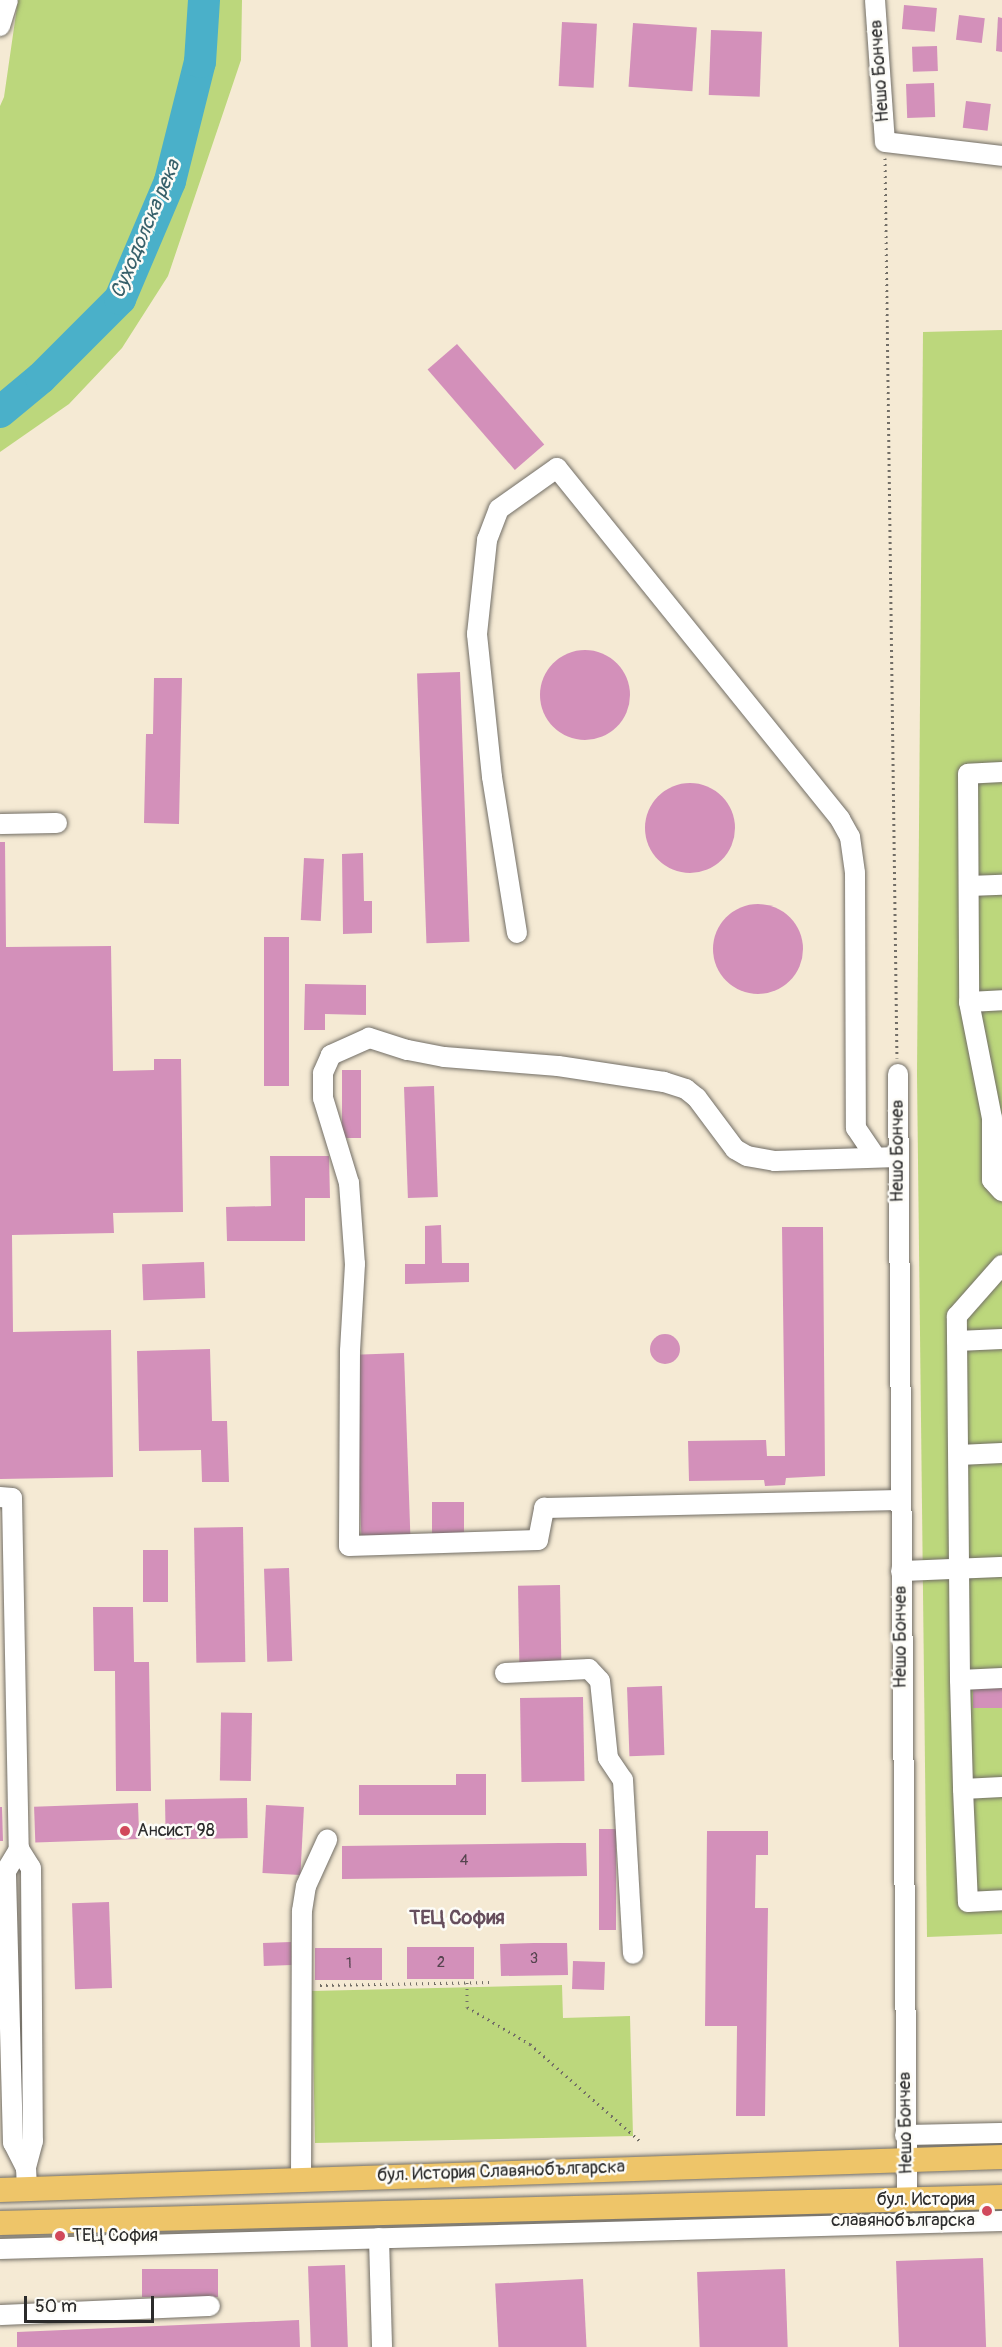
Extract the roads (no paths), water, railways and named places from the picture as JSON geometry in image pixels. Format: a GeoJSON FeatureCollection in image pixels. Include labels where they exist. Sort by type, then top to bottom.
{"type":"FeatureCollection","features":[{"type":"Feature","properties":{"kind":"main road","name":"бул. История Славянобългарска"},"geometry":{"type":"LineString","coordinates":[[0,2190],[27,2178],[301,2179],[906,2147],[1002,2157]]}},
{"type":"Feature","properties":{"kind":"main road","name":"бул. История Славянобългарска"},"geometry":{"type":"LineString","coordinates":[[0,2223],[1002,2198]]}},
{"type":"Feature","properties":{"kind":"street"},"geometry":{"type":"LineString","coordinates":[[0,26],[8,0]]}},
{"type":"Feature","properties":{"kind":"street","name":"Нешо Бончев"},"geometry":{"type":"LineString","coordinates":[[875,0],[885,142],[1002,156]]}},
{"type":"Feature","properties":{"kind":"street"},"geometry":{"type":"LineString","coordinates":[[517,933],[492,777],[477,634],[487,540],[499,509],[557,468],[832,809],[850,837],[855,873],[856,1128],[875,1156]]}},
{"type":"Feature","properties":{"kind":"street"},"geometry":{"type":"LineString","coordinates":[[1002,772],[968,774],[969,1002],[997,1118],[992,1180],[1002,1191]]}},
{"type":"Feature","properties":{"kind":"street"},"geometry":{"type":"LineString","coordinates":[[0,824],[57,823]]}},
{"type":"Feature","properties":{"kind":"street"},"geometry":{"type":"LineString","coordinates":[[969,886],[1002,885]]}},
{"type":"Feature","properties":{"kind":"street"},"geometry":{"type":"LineString","coordinates":[[969,1002],[1002,1000]]}},
{"type":"Feature","properties":{"kind":"street"},"geometry":{"type":"LineString","coordinates":[[898,1157],[775,1161],[747,1156],[735,1149],[697,1098],[686,1089],[664,1082],[518,1062],[444,1057],[407,1050],[369,1038],[331,1055],[323,1072],[323,1098],[349,1183],[355,1264],[350,1351],[349,1546],[538,1540],[543,1508],[900,1500]]}},
{"type":"Feature","properties":{"kind":"street","name":"Нешо Бончев"},"geometry":{"type":"LineString","coordinates":[[898,1074],[907,2199]]}},
{"type":"Feature","properties":{"kind":"street"},"geometry":{"type":"LineString","coordinates":[[1002,1265],[957,1316],[960,1680],[968,1902],[1002,1900]]}},
{"type":"Feature","properties":{"kind":"street"},"geometry":{"type":"LineString","coordinates":[[957,1341],[1002,1339]]}},
{"type":"Feature","properties":{"kind":"street"},"geometry":{"type":"LineString","coordinates":[[959,1455],[1002,1453]]}},
{"type":"Feature","properties":{"kind":"street"},"geometry":{"type":"LineString","coordinates":[[0,1497],[12,1498],[19,1849],[31,1868],[33,2141],[27,2178]]}},
{"type":"Feature","properties":{"kind":"street"},"geometry":{"type":"LineString","coordinates":[[901,1571],[1002,1567]]}},
{"type":"Feature","properties":{"kind":"street"},"geometry":{"type":"LineString","coordinates":[[505,1673],[589,1669],[600,1681],[608,1758],[623,1780],[633,1954]]}},
{"type":"Feature","properties":{"kind":"street"},"geometry":{"type":"LineString","coordinates":[[960,1680],[1002,1678]]}},
{"type":"Feature","properties":{"kind":"street"},"geometry":{"type":"LineString","coordinates":[[963,1789],[1002,1787]]}},
{"type":"Feature","properties":{"kind":"street"},"geometry":{"type":"LineString","coordinates":[[301,2179],[302,1911],[306,1886],[327,1840]]}},
{"type":"Feature","properties":{"kind":"street","name":"бул. История Славянобългарска"},"geometry":{"type":"LineString","coordinates":[[906,2147],[1002,2133]]}},
{"type":"Feature","properties":{"kind":"street"},"geometry":{"type":"LineString","coordinates":[[0,2249],[1002,2221]]}},
{"type":"Feature","properties":{"kind":"street"},"geometry":{"type":"LineString","coordinates":[[379,2238],[382,2347]]}},
{"type":"Feature","properties":{"kind":"street"},"geometry":{"type":"LineString","coordinates":[[0,2315],[210,2306]]}},
{"type":"Feature","properties":{"kind":"waterway","name":"Суходолска река"},"geometry":{"type":"LineString","coordinates":[[0,412],[41,378],[120,299],[170,181],[200,62],[204,0]]}},
{"type":"Feature","properties":{"kind":"place","name":"Ансист 98"},"geometry":{"type":"Point","coordinates":[125,1831]}},
{"type":"Feature","properties":{"kind":"place","name":"бул. История славянобългарска"},"geometry":{"type":"Point","coordinates":[987,2211]}},
{"type":"Feature","properties":{"kind":"place","name":"ТЕЦ София"},"geometry":{"type":"Point","coordinates":[60,2236]}},
{"type":"Feature","properties":{"kind":"district","name":"ТЕЦ София"},"geometry":{"type":"Point","coordinates":[457,1917]}}]}
